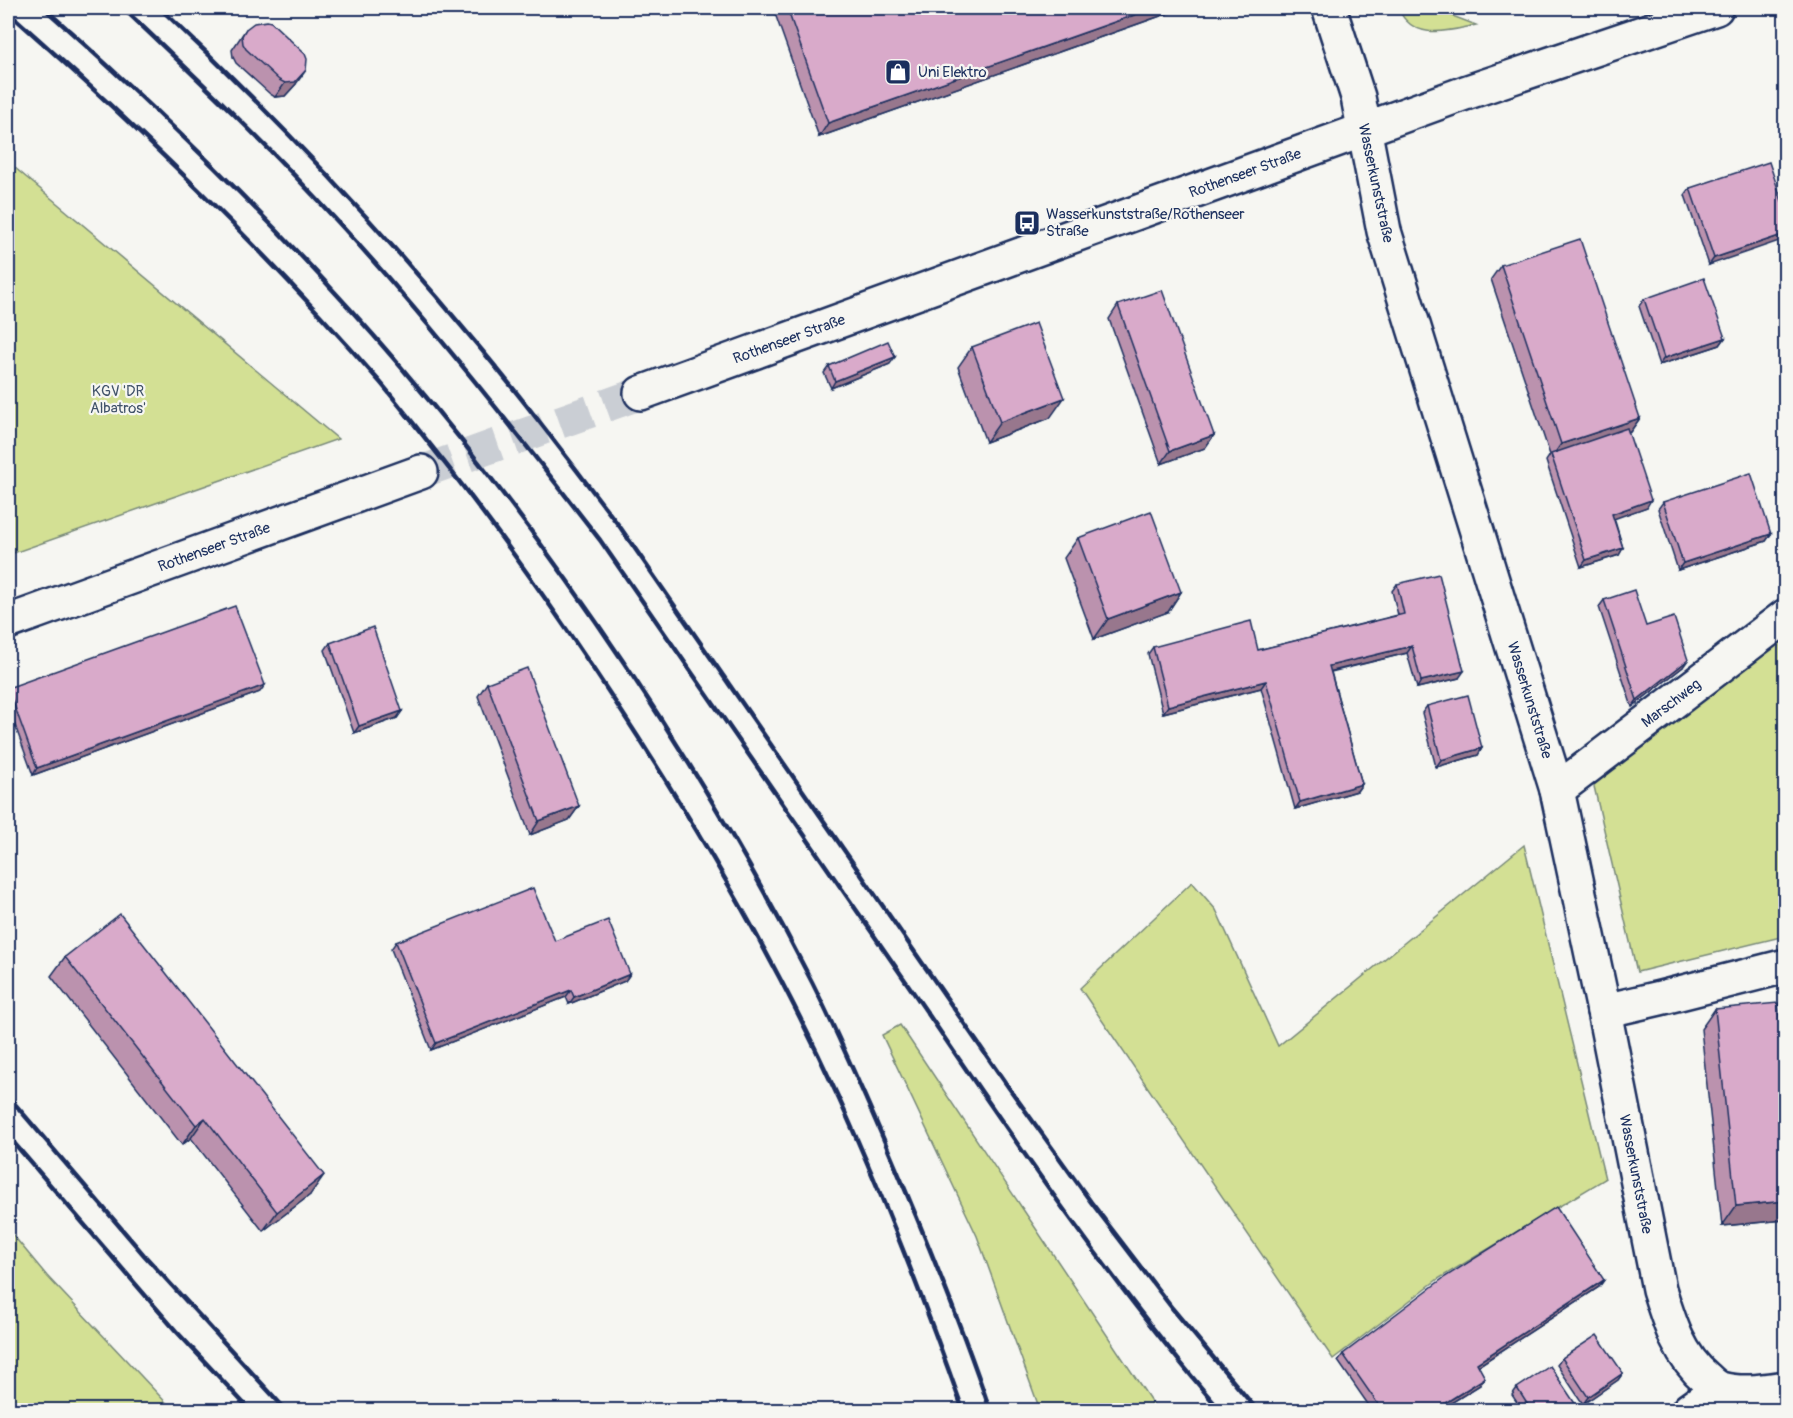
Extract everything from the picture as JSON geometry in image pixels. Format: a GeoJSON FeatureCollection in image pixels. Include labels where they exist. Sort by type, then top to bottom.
{"type":"FeatureCollection","features":[{"type":"Feature","properties":{"kind":"street","name":"Wasserkunststraße"},"geometry":{"type":"LineString","coordinates":[[1329,8],[1358,97],[1383,231],[1557,790],[1659,1289],[1672,1329],[1685,1355],[1700,1374],[1718,1389]]}},
{"type":"Feature","properties":{"kind":"street","name":"Rothenseer Straße"},"geometry":{"type":"LineString","coordinates":[[641,393],[1465,93],[1716,8]]}},
{"type":"Feature","properties":{"kind":"street","name":"Rothenseer Straße"},"geometry":{"type":"LineString","coordinates":[[8,622],[421,472]]}},
{"type":"Feature","properties":{"kind":"street","name":"Marschweg"},"geometry":{"type":"LineString","coordinates":[[1557,790],[1785,616]]}},
{"type":"Feature","properties":{"kind":"street"},"geometry":{"type":"LineString","coordinates":[[1604,1011],[1785,966]]}},
{"type":"Feature","properties":{"kind":"street"},"geometry":{"type":"LineString","coordinates":[[1689,1410],[1718,1389],[1736,1392],[1754,1401],[1785,1388]]}},
{"type":"Feature","properties":{"kind":"green space"},"geometry":{"type":"Polygon","coordinates":[[[1398,8],[1432,8],[1476,25],[1454,30],[1432,32],[1422,30],[1412,26],[1404,19],[1398,8]]]}},
{"type":"Feature","properties":{"kind":"green space","name":"KGV 'DR Albatros'"},"geometry":{"type":"Polygon","coordinates":[[[8,162],[338,439],[8,555],[8,162]]]}},
{"type":"Feature","properties":{"kind":"green space"},"geometry":{"type":"Polygon","coordinates":[[[1785,634],[1785,936],[1637,972],[1593,782],[1785,634]]]}},
{"type":"Feature","properties":{"kind":"green space"},"geometry":{"type":"Polygon","coordinates":[[[1524,845],[1605,1179],[1438,1279],[1333,1359],[1080,988],[1192,882],[1216,910],[1278,1046],[1524,845]]]}},
{"type":"Feature","properties":{"kind":"green space"},"geometry":{"type":"Polygon","coordinates":[[[900,1025],[1157,1410],[1040,1410],[977,1236],[882,1035],[900,1025]]]}},
{"type":"Feature","properties":{"kind":"green space"},"geometry":{"type":"Polygon","coordinates":[[[8,1229],[47,1276],[173,1410],[8,1410],[8,1229]]]}},
{"type":"Feature","properties":{"kind":"building","name":"Uni Elektro"},"geometry":{"type":"Polygon","coordinates":[[[787,8],[1154,8],[828,123],[787,8]]]}},
{"type":"Feature","properties":{"kind":"building"},"geometry":{"type":"Polygon","coordinates":[[[271,22],[305,54],[306,70],[295,82],[285,83],[279,80],[243,44],[242,36],[246,29],[254,23],[271,22]]]}},
{"type":"Feature","properties":{"kind":"building"},"geometry":{"type":"Polygon","coordinates":[[[1769,162],[1785,210],[1785,234],[1714,258],[1690,188],[1769,162]]]}},
{"type":"Feature","properties":{"kind":"building"},"geometry":{"type":"Polygon","coordinates":[[[1580,239],[1640,418],[1561,444],[1501,265],[1580,239]]]}},
{"type":"Feature","properties":{"kind":"building"},"geometry":{"type":"Polygon","coordinates":[[[1704,278],[1725,338],[1664,358],[1644,299],[1704,278]]]}},
{"type":"Feature","properties":{"kind":"building"},"geometry":{"type":"Polygon","coordinates":[[[1162,290],[1214,435],[1170,451],[1118,305],[1162,290]]]}},
{"type":"Feature","properties":{"kind":"building"},"geometry":{"type":"Polygon","coordinates":[[[1036,323],[1064,398],[1000,422],[972,347],[1036,323]]]}},
{"type":"Feature","properties":{"kind":"building"},"geometry":{"type":"Polygon","coordinates":[[[888,341],[895,357],[835,381],[829,366],[888,341]]]}},
{"type":"Feature","properties":{"kind":"building"},"geometry":{"type":"Polygon","coordinates":[[[1627,428],[1651,500],[1612,514],[1623,548],[1586,560],[1551,454],[1627,428]]]}},
{"type":"Feature","properties":{"kind":"building"},"geometry":{"type":"Polygon","coordinates":[[[1751,473],[1771,534],[1683,563],[1663,502],[1751,473]]]}},
{"type":"Feature","properties":{"kind":"building"},"geometry":{"type":"Polygon","coordinates":[[[1151,511],[1181,592],[1108,619],[1078,538],[1151,511]]]}},
{"type":"Feature","properties":{"kind":"building"},"geometry":{"type":"Polygon","coordinates":[[[1439,574],[1464,671],[1421,681],[1412,646],[1329,666],[1362,784],[1300,802],[1266,681],[1168,706],[1153,647],[1251,621],[1258,650],[1404,614],[1397,584],[1439,574]]]}},
{"type":"Feature","properties":{"kind":"building"},"geometry":{"type":"Polygon","coordinates":[[[1634,590],[1646,626],[1674,617],[1688,660],[1637,700],[1604,600],[1634,590]]]}},
{"type":"Feature","properties":{"kind":"building"},"geometry":{"type":"Polygon","coordinates":[[[235,606],[265,685],[37,768],[8,688],[235,606]]]}},
{"type":"Feature","properties":{"kind":"building"},"geometry":{"type":"Polygon","coordinates":[[[373,627],[402,711],[359,726],[330,643],[373,627]]]}},
{"type":"Feature","properties":{"kind":"building"},"geometry":{"type":"Polygon","coordinates":[[[527,668],[579,806],[539,821],[487,683],[527,668]]]}},
{"type":"Feature","properties":{"kind":"building"},"geometry":{"type":"Polygon","coordinates":[[[1468,695],[1482,748],[1441,760],[1427,706],[1468,695]]]}},
{"type":"Feature","properties":{"kind":"building"},"geometry":{"type":"Polygon","coordinates":[[[8,801],[14,820],[8,822],[8,801]]]}},
{"type":"Feature","properties":{"kind":"building"},"geometry":{"type":"Polygon","coordinates":[[[533,888],[555,941],[608,920],[630,974],[574,997],[571,990],[436,1043],[396,942],[533,888]]]}},
{"type":"Feature","properties":{"kind":"building"},"geometry":{"type":"Polygon","coordinates":[[[120,914],[324,1175],[277,1212],[205,1118],[196,1125],[65,957],[120,914]]]}},
{"type":"Feature","properties":{"kind":"building"},"geometry":{"type":"Polygon","coordinates":[[[1778,1003],[1785,1077],[1785,1201],[1736,1206],[1715,1009],[1778,1003]]]}},
{"type":"Feature","properties":{"kind":"building"},"geometry":{"type":"Polygon","coordinates":[[[1556,1207],[1604,1280],[1477,1363],[1485,1378],[1434,1410],[1382,1410],[1343,1354],[1445,1277],[1556,1207]]]}},
{"type":"Feature","properties":{"kind":"building"},"geometry":{"type":"Polygon","coordinates":[[[1597,1335],[1623,1373],[1588,1397],[1562,1358],[1597,1335]]]}},
{"type":"Feature","properties":{"kind":"building"},"geometry":{"type":"Polygon","coordinates":[[[1550,1366],[1578,1408],[1574,1410],[1531,1410],[1517,1388],[1550,1366]]]}},
{"type":"Feature","properties":{"kind":"tunnel"},"geometry":{"type":"LineString","coordinates":[[421,472],[641,393]]}},
{"type":"Feature","properties":{"kind":"railway"},"geometry":{"type":"LineString","coordinates":[[44,8],[228,181],[317,272],[359,319],[401,367],[516,511],[624,663],[675,741],[723,821],[812,982],[862,1089],[917,1217],[990,1410]]}},
{"type":"Feature","properties":{"kind":"railway"},"geometry":{"type":"LineString","coordinates":[[123,8],[259,140],[373,260],[440,339],[568,499],[600,540],[1059,1202],[1137,1308],[1220,1410]]}},
{"type":"Feature","properties":{"kind":"railway"},"geometry":{"type":"LineString","coordinates":[[160,8],[244,89],[365,216],[442,303],[534,414],[620,527],[1009,1088],[1091,1202],[1172,1308],[1257,1410]]}},
{"type":"Feature","properties":{"kind":"railway"},"geometry":{"type":"LineString","coordinates":[[8,12],[153,145],[292,285],[336,333],[386,390],[447,466],[500,535],[567,630],[642,743],[713,858],[747,917],[810,1038],[889,1214],[963,1410]]}},
{"type":"Feature","properties":{"kind":"railway"},"geometry":{"type":"LineString","coordinates":[[8,1096],[144,1255],[286,1410]]}},
{"type":"Feature","properties":{"kind":"railway"},"geometry":{"type":"LineString","coordinates":[[8,1136],[176,1331],[250,1410]]}},
{"type":"Feature","properties":{"kind":"place","name":"Uni Elektro"},"geometry":{"type":"Point","coordinates":[898,72]}},
{"type":"Feature","properties":{"kind":"place","name":"Wasserkunststraße/Rothenseer Straße"},"geometry":{"type":"Point","coordinates":[1027,223]}}]}
